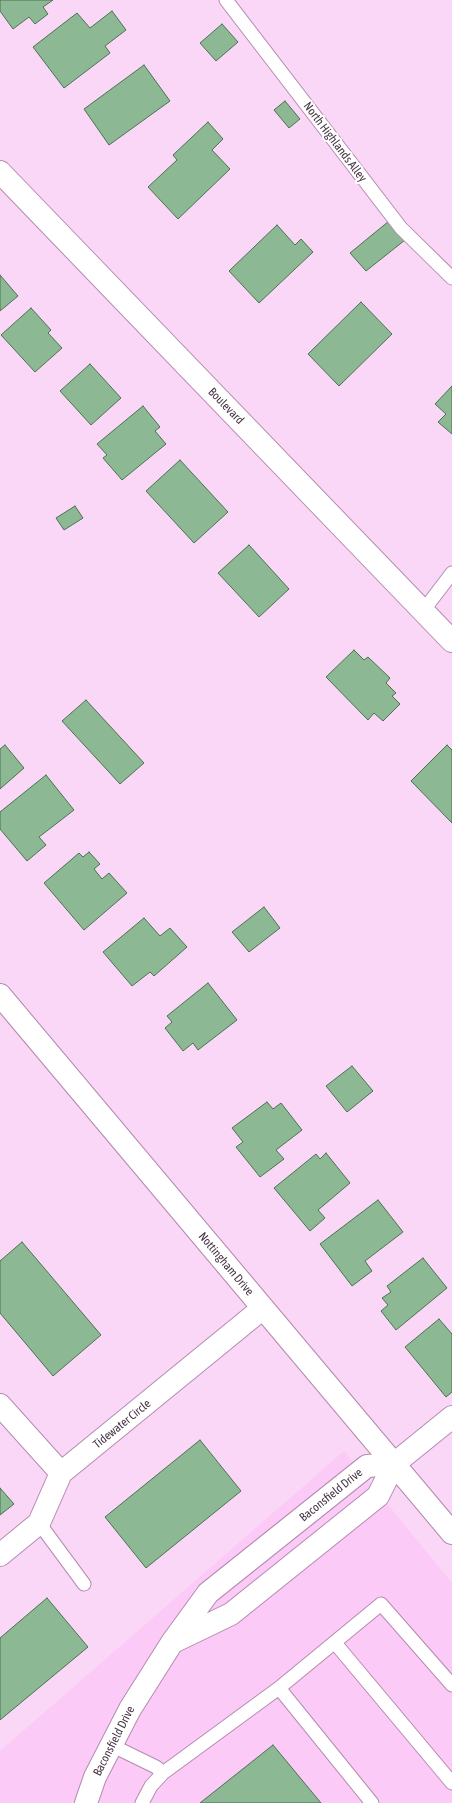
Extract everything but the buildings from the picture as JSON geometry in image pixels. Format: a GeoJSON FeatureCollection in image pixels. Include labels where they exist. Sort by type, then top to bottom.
{"type":"FeatureCollection","features":[{"type":"Feature","properties":{"kind":"street","name":"Boulevard"},"geometry":{"type":"LineString","coordinates":[[0,172],[452,641]]}},
{"type":"Feature","properties":{"kind":"street","name":"Nottingham Drive"},"geometry":{"type":"LineString","coordinates":[[0,995],[452,1533]]}},
{"type":"Feature","properties":{"kind":"street","name":"Tidewater Circle"},"geometry":{"type":"LineString","coordinates":[[0,1555],[40,1523],[61,1473],[263,1308]]}},
{"type":"Feature","properties":{"kind":"street"},"geometry":{"type":"LineString","coordinates":[[0,1404],[61,1473]]}},
{"type":"Feature","properties":{"kind":"street"},"geometry":{"type":"LineString","coordinates":[[173,1641],[231,1614],[378,1496],[394,1464],[452,1417]]}},
{"type":"Feature","properties":{"kind":"street","name":"Baconsfield Drive"},"geometry":{"type":"LineString","coordinates":[[86,1803],[95,1777],[110,1744],[130,1709],[173,1641],[208,1593],[367,1466],[394,1464]]}},
{"type":"Feature","properties":{"kind":"lane","name":"North Highlands Alley"},"geometry":{"type":"LineString","coordinates":[[226,0],[401,228],[452,278]]}},
{"type":"Feature","properties":{"kind":"lane"},"geometry":{"type":"LineString","coordinates":[[423,611],[452,573]]}},
{"type":"Feature","properties":{"kind":"lane"},"geometry":{"type":"LineString","coordinates":[[40,1523],[84,1584]]}},
{"type":"Feature","properties":{"kind":"lane"},"geometry":{"type":"LineString","coordinates":[[142,1803],[151,1786],[162,1773],[279,1688],[381,1604],[452,1685]]}},
{"type":"Feature","properties":{"kind":"lane"},"geometry":{"type":"LineString","coordinates":[[335,1643],[452,1783]]}},
{"type":"Feature","properties":{"kind":"lane"},"geometry":{"type":"LineString","coordinates":[[279,1688],[372,1803]]}},
{"type":"Feature","properties":{"kind":"lane"},"geometry":{"type":"LineString","coordinates":[[110,1744],[156,1768],[162,1773]]}},
{"type":"Feature","properties":{"kind":"shaded area"},"geometry":{"type":"Polygon","coordinates":[[[344,1451],[452,1583],[452,1803],[0,1803],[0,1751],[344,1451]]]}}]}
